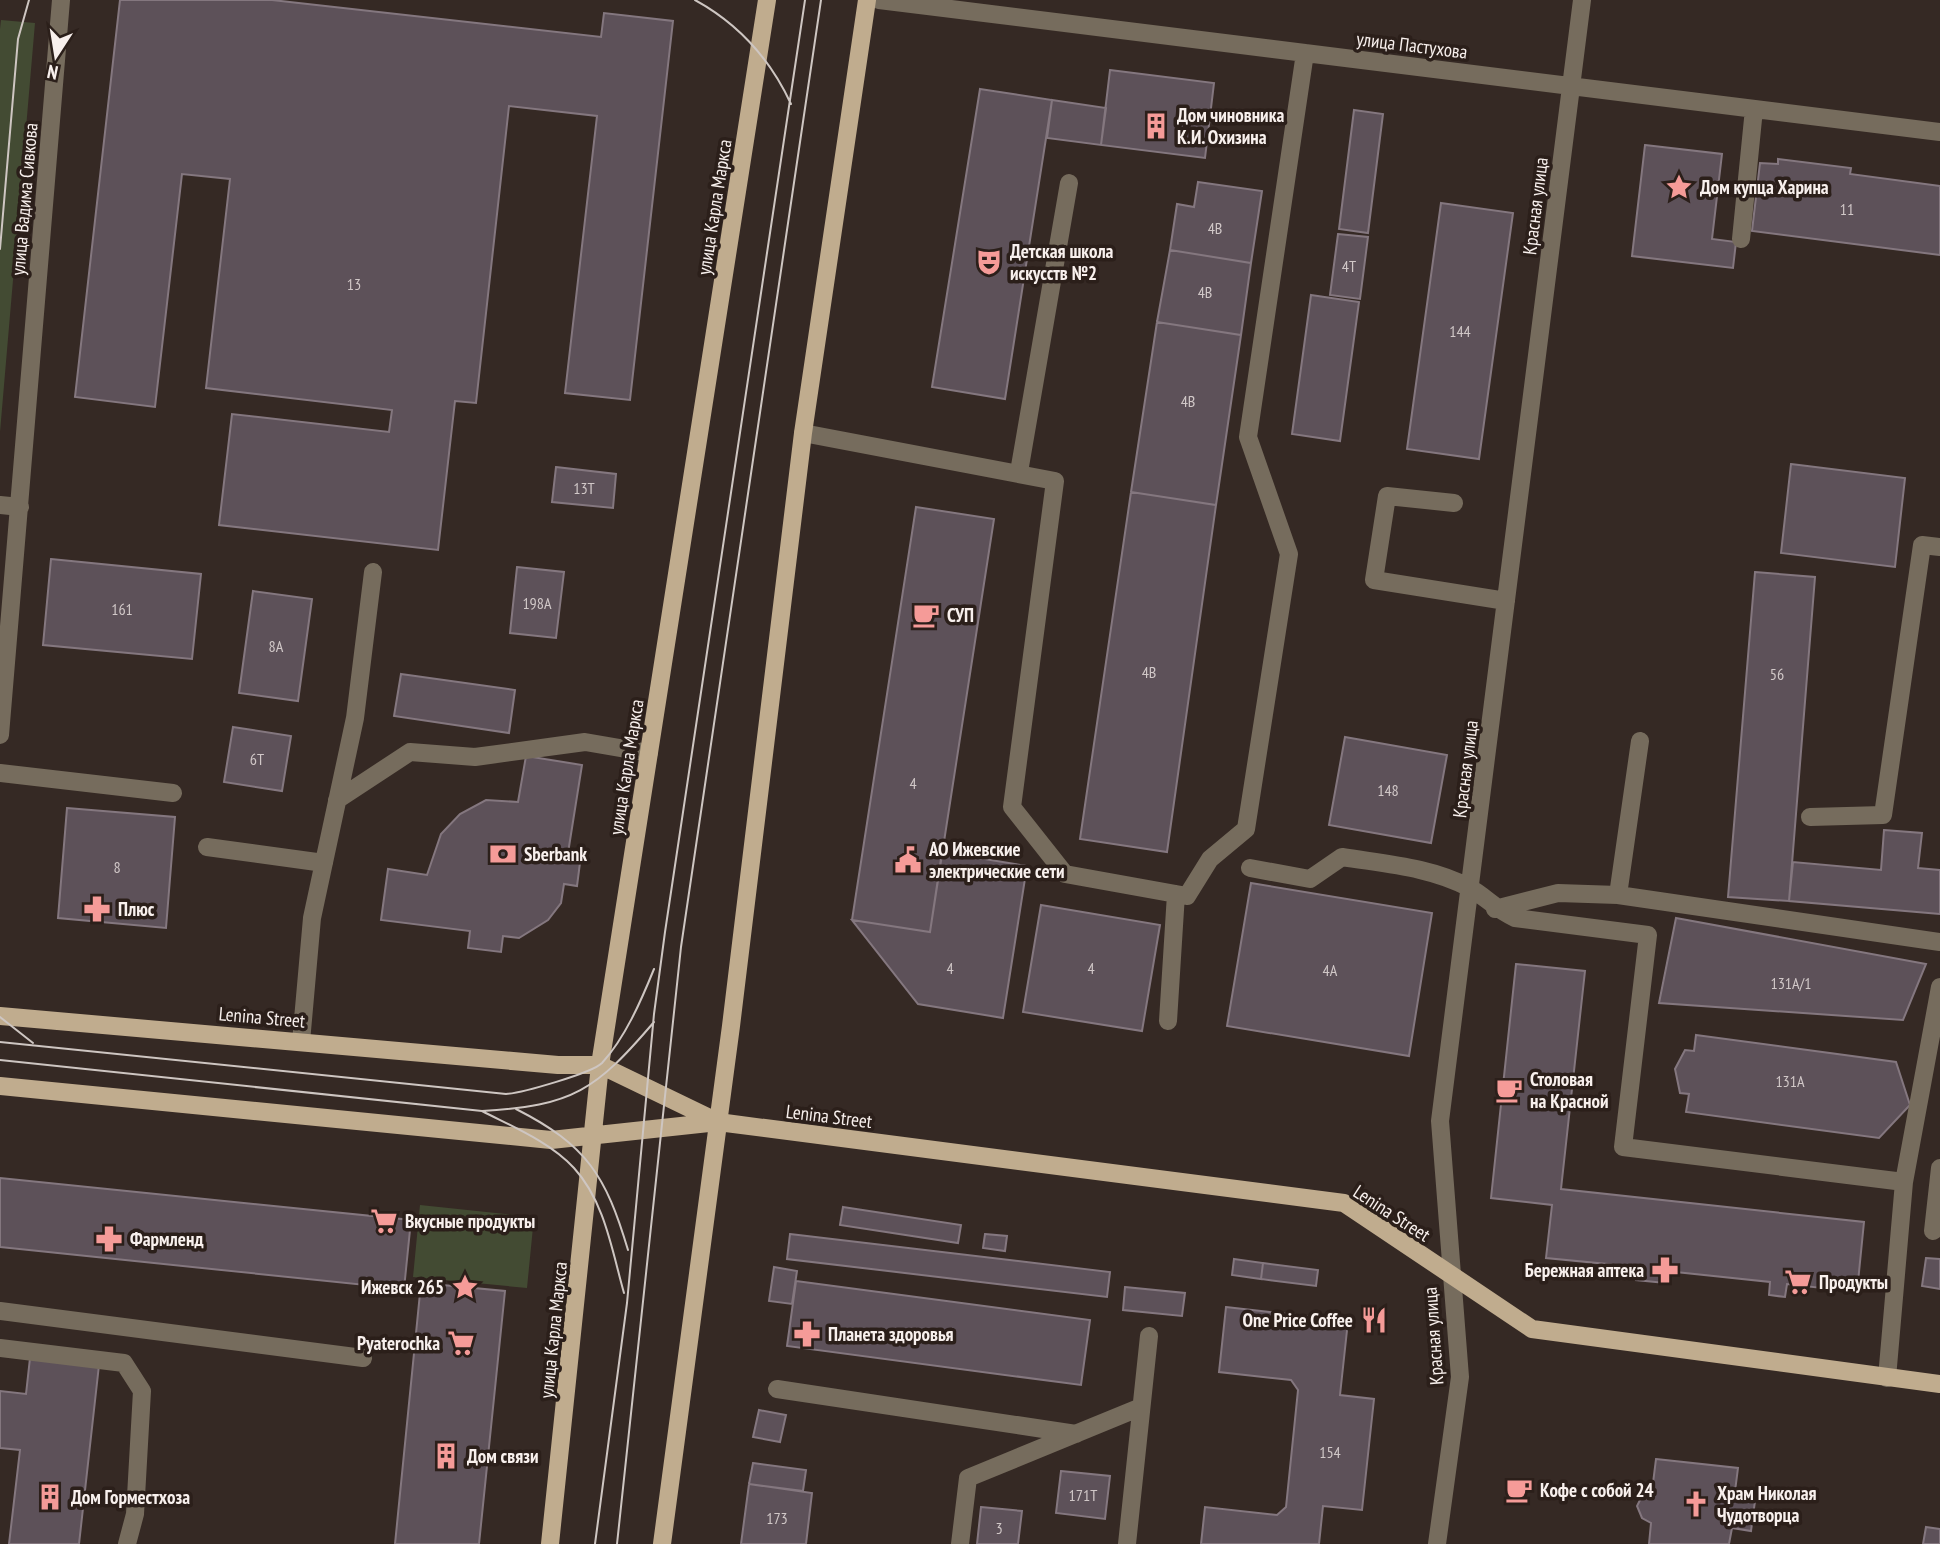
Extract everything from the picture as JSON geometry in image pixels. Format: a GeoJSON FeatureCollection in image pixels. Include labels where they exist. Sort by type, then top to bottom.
{"type":"FeatureCollection","features":[{"type":"Feature","properties":{"kind":"main road","name":"улица Карла Маркса"},"geometry":{"type":"LineString","coordinates":[[550,1544],[590,1190],[600,1065],[767,0]]}},
{"type":"Feature","properties":{"kind":"main road"},"geometry":{"type":"LineString","coordinates":[[662,1544],[718,1122],[803,433],[867,0]]}},
{"type":"Feature","properties":{"kind":"main road","name":"Lenina Street"},"geometry":{"type":"LineString","coordinates":[[0,1016],[558,1065],[600,1065],[718,1122]]}},
{"type":"Feature","properties":{"kind":"main road","name":"Lenina Street"},"geometry":{"type":"LineString","coordinates":[[0,1086],[551,1140],[718,1122],[1344,1203],[1532,1329],[1940,1384]]}},
{"type":"Feature","properties":{"kind":"street","name":"улица Вадима Сивкова"},"geometry":{"type":"LineString","coordinates":[[0,735],[61,0]]}},
{"type":"Feature","properties":{"kind":"street","name":"улица Пастухова"},"geometry":{"type":"LineString","coordinates":[[879,0],[1940,132]]}},
{"type":"Feature","properties":{"kind":"street","name":"Красная улица"},"geometry":{"type":"LineString","coordinates":[[1437,1544],[1461,1377],[1440,1121],[1582,0]]}},
{"type":"Feature","properties":{"kind":"street"},"geometry":{"type":"LineString","coordinates":[[803,433],[922,458],[1019,472],[1055,481],[1012,807],[1065,874],[1187,896],[1210,859],[1246,830],[1289,554],[1248,437],[1305,53]]}},
{"type":"Feature","properties":{"kind":"street"},"geometry":{"type":"LineString","coordinates":[[1741,239],[1754,109]]}},
{"type":"Feature","properties":{"kind":"street"},"geometry":{"type":"LineString","coordinates":[[1019,472],[1069,183]]}},
{"type":"Feature","properties":{"kind":"street"},"geometry":{"type":"LineString","coordinates":[[1454,503],[1387,496],[1374,580],[1506,601]]}},
{"type":"Feature","properties":{"kind":"street"},"geometry":{"type":"LineString","coordinates":[[0,505],[20,507]]}},
{"type":"Feature","properties":{"kind":"street"},"geometry":{"type":"LineString","coordinates":[[1810,817],[1882,815],[1922,545],[1940,547]]}},
{"type":"Feature","properties":{"kind":"street"},"geometry":{"type":"LineString","coordinates":[[302,1042],[312,918],[355,718],[373,572]]}},
{"type":"Feature","properties":{"kind":"street"},"geometry":{"type":"LineString","coordinates":[[1618,895],[1640,741]]}},
{"type":"Feature","properties":{"kind":"street"},"geometry":{"type":"LineString","coordinates":[[337,800],[410,752],[475,757],[585,742],[649,752]]}},
{"type":"Feature","properties":{"kind":"street"},"geometry":{"type":"LineString","coordinates":[[0,773],[173,793]]}},
{"type":"Feature","properties":{"kind":"street"},"geometry":{"type":"LineString","coordinates":[[207,847],[324,863]]}},
{"type":"Feature","properties":{"kind":"street"},"geometry":{"type":"LineString","coordinates":[[1250,868],[1310,879],[1342,857],[1429,872],[1471,888],[1495,909],[1515,918],[1648,935],[1623,1147],[1904,1182]]}},
{"type":"Feature","properties":{"kind":"street"},"geometry":{"type":"LineString","coordinates":[[1495,909],[1558,893],[1618,895],[1940,942]]}},
{"type":"Feature","properties":{"kind":"street"},"geometry":{"type":"LineString","coordinates":[[1168,1021],[1176,894]]}},
{"type":"Feature","properties":{"kind":"street"},"geometry":{"type":"LineString","coordinates":[[1887,1378],[1904,1182],[1940,987]]}},
{"type":"Feature","properties":{"kind":"street"},"geometry":{"type":"LineString","coordinates":[[1933,1231],[1940,1168]]}},
{"type":"Feature","properties":{"kind":"street"},"geometry":{"type":"LineString","coordinates":[[0,1311],[363,1358]]}},
{"type":"Feature","properties":{"kind":"street"},"geometry":{"type":"LineString","coordinates":[[1126,1544],[1149,1336]]}},
{"type":"Feature","properties":{"kind":"street"},"geometry":{"type":"LineString","coordinates":[[0,1348],[124,1363],[142,1391],[135,1514],[127,1544]]}},
{"type":"Feature","properties":{"kind":"street"},"geometry":{"type":"LineString","coordinates":[[776,1389],[1076,1434]]}},
{"type":"Feature","properties":{"kind":"street"},"geometry":{"type":"LineString","coordinates":[[960,1544],[968,1478],[1141,1407]]}},
{"type":"Feature","properties":{"kind":"green space"},"geometry":{"type":"Polygon","coordinates":[[[1,20],[35,23],[0,432],[0,29],[1,20]]]}},
{"type":"Feature","properties":{"kind":"green space"},"geometry":{"type":"Polygon","coordinates":[[[420,1205],[534,1217],[527,1288],[413,1277],[420,1205]]]}},
{"type":"Feature","properties":{"kind":"building"},"geometry":{"type":"Polygon","coordinates":[[[120,0],[272,0],[601,37],[604,13],[673,21],[630,400],[565,393],[597,116],[509,106],[476,403],[455,401],[438,550],[219,525],[232,414],[389,432],[392,410],[206,388],[230,179],[182,174],[155,407],[75,397],[120,0]]]}},
{"type":"Feature","properties":{"kind":"building","name":"Дом чиновника К.И. Охизина"},"geometry":{"type":"Polygon","coordinates":[[[1110,70],[1214,83],[1205,158],[1101,145],[1110,70]]]}},
{"type":"Feature","properties":{"kind":"building","name":"Детская школа искусств №2"},"geometry":{"type":"Polygon","coordinates":[[[980,89],[1052,100],[1005,399],[932,387],[980,89]]]}},
{"type":"Feature","properties":{"kind":"building"},"geometry":{"type":"Polygon","coordinates":[[[1052,100],[1106,108],[1101,145],[1047,138],[1052,100]]]}},
{"type":"Feature","properties":{"kind":"building"},"geometry":{"type":"Polygon","coordinates":[[[1354,110],[1383,114],[1368,233],[1339,229],[1354,110]]]}},
{"type":"Feature","properties":{"kind":"building"},"geometry":{"type":"Polygon","coordinates":[[[1645,145],[1722,154],[1712,239],[1736,242],[1733,268],[1632,256],[1645,145]]]}},
{"type":"Feature","properties":{"kind":"building"},"geometry":{"type":"Polygon","coordinates":[[[1778,159],[1851,168],[1850,174],[1940,186],[1940,255],[1752,231],[1760,163],[1778,164],[1778,159]]]}},
{"type":"Feature","properties":{"kind":"building"},"geometry":{"type":"Polygon","coordinates":[[[1198,182],[1262,191],[1251,263],[1170,250],[1177,204],[1194,207],[1198,182]]]}},
{"type":"Feature","properties":{"kind":"building"},"geometry":{"type":"Polygon","coordinates":[[[1441,203],[1513,213],[1479,459],[1407,449],[1441,203]]]}},
{"type":"Feature","properties":{"kind":"building"},"geometry":{"type":"Polygon","coordinates":[[[1338,234],[1368,237],[1360,299],[1330,295],[1338,234]]]}},
{"type":"Feature","properties":{"kind":"building"},"geometry":{"type":"Polygon","coordinates":[[[1170,250],[1251,263],[1241,335],[1157,322],[1170,250]]]}},
{"type":"Feature","properties":{"kind":"building"},"geometry":{"type":"Polygon","coordinates":[[[1311,295],[1359,302],[1340,441],[1292,434],[1311,295]]]}},
{"type":"Feature","properties":{"kind":"building"},"geometry":{"type":"Polygon","coordinates":[[[1157,322],[1241,335],[1216,505],[1131,492],[1157,322]]]}},
{"type":"Feature","properties":{"kind":"building"},"geometry":{"type":"Polygon","coordinates":[[[1791,464],[1905,478],[1895,567],[1781,553],[1791,464]]]}},
{"type":"Feature","properties":{"kind":"building"},"geometry":{"type":"Polygon","coordinates":[[[556,467],[616,474],[613,508],[552,502],[556,467]]]}},
{"type":"Feature","properties":{"kind":"building"},"geometry":{"type":"Polygon","coordinates":[[[1131,492],[1216,505],[1167,852],[1080,839],[1131,492]]]}},
{"type":"Feature","properties":{"kind":"building"},"geometry":{"type":"Polygon","coordinates":[[[916,507],[994,519],[930,932],[852,920],[916,507]]]}},
{"type":"Feature","properties":{"kind":"building"},"geometry":{"type":"Polygon","coordinates":[[[51,559],[201,574],[192,659],[43,645],[51,559]]]}},
{"type":"Feature","properties":{"kind":"building"},"geometry":{"type":"Polygon","coordinates":[[[517,567],[564,572],[556,638],[510,633],[517,567]]]}},
{"type":"Feature","properties":{"kind":"building"},"geometry":{"type":"Polygon","coordinates":[[[1755,572],[1815,577],[1789,901],[1728,897],[1755,572]]]}},
{"type":"Feature","properties":{"kind":"building"},"geometry":{"type":"Polygon","coordinates":[[[253,591],[312,599],[298,701],[239,693],[253,591]]]}},
{"type":"Feature","properties":{"kind":"building"},"geometry":{"type":"Polygon","coordinates":[[[401,674],[515,690],[509,733],[394,716],[401,674]]]}},
{"type":"Feature","properties":{"kind":"building"},"geometry":{"type":"Polygon","coordinates":[[[233,727],[291,736],[282,791],[224,782],[233,727]]]}},
{"type":"Feature","properties":{"kind":"building"},"geometry":{"type":"Polygon","coordinates":[[[1345,737],[1447,755],[1431,843],[1329,825],[1345,737]]]}},
{"type":"Feature","properties":{"kind":"building","name":"Sberbank"},"geometry":{"type":"Polygon","coordinates":[[[526,756],[582,765],[568,853],[581,855],[577,886],[564,884],[561,903],[548,920],[519,938],[503,936],[501,952],[468,948],[470,931],[381,920],[388,869],[427,875],[441,834],[460,814],[486,800],[518,802],[526,756]]]}},
{"type":"Feature","properties":{"kind":"building"},"geometry":{"type":"Polygon","coordinates":[[[67,808],[175,817],[166,928],[58,918],[67,808]]]}},
{"type":"Feature","properties":{"kind":"building"},"geometry":{"type":"Polygon","coordinates":[[[1884,830],[1922,833],[1918,868],[1940,870],[1940,914],[1789,901],[1793,862],[1881,870],[1884,830]]]}},
{"type":"Feature","properties":{"kind":"building"},"geometry":{"type":"Polygon","coordinates":[[[942,852],[1027,866],[1003,1018],[918,1004],[852,920],[930,932],[942,852]]]}},
{"type":"Feature","properties":{"kind":"building"},"geometry":{"type":"Polygon","coordinates":[[[1251,883],[1432,913],[1409,1056],[1227,1026],[1251,883]]]}},
{"type":"Feature","properties":{"kind":"building"},"geometry":{"type":"Polygon","coordinates":[[[1041,905],[1160,925],[1142,1031],[1023,1012],[1041,905]]]}},
{"type":"Feature","properties":{"kind":"building"},"geometry":{"type":"Polygon","coordinates":[[[1676,918],[1926,964],[1903,1020],[1659,1003],[1676,918]]]}},
{"type":"Feature","properties":{"kind":"building"},"geometry":{"type":"Polygon","coordinates":[[[1516,964],[1585,971],[1561,1189],[1864,1222],[1857,1292],[1787,1284],[1785,1297],[1769,1295],[1770,1282],[1666,1271],[1665,1283],[1636,1280],[1638,1267],[1546,1258],[1552,1205],[1491,1198],[1516,964]]]}},
{"type":"Feature","properties":{"kind":"building"},"geometry":{"type":"Polygon","coordinates":[[[1696,1035],[1896,1062],[1910,1105],[1879,1138],[1686,1112],[1689,1094],[1680,1093],[1675,1069],[1685,1050],[1694,1051],[1696,1035]]]}},
{"type":"Feature","properties":{"kind":"building"},"geometry":{"type":"Polygon","coordinates":[[[0,1178],[411,1220],[404,1289],[0,1247],[0,1178]]]}},
{"type":"Feature","properties":{"kind":"building"},"geometry":{"type":"Polygon","coordinates":[[[843,1207],[961,1225],[958,1243],[840,1225],[843,1207]]]}},
{"type":"Feature","properties":{"kind":"building"},"geometry":{"type":"Polygon","coordinates":[[[790,1234],[1110,1272],[1107,1297],[787,1259],[790,1234]]]}},
{"type":"Feature","properties":{"kind":"building"},"geometry":{"type":"Polygon","coordinates":[[[985,1234],[1007,1236],[1005,1251],[983,1248],[985,1234]]]}},
{"type":"Feature","properties":{"kind":"building"},"geometry":{"type":"Polygon","coordinates":[[[1926,1258],[1940,1259],[1940,1289],[1922,1286],[1926,1258]]]}},
{"type":"Feature","properties":{"kind":"building"},"geometry":{"type":"Polygon","coordinates":[[[1234,1259],[1263,1263],[1261,1279],[1232,1275],[1234,1259]]]}},
{"type":"Feature","properties":{"kind":"building"},"geometry":{"type":"Polygon","coordinates":[[[1263,1263],[1318,1270],[1316,1286],[1261,1279],[1263,1263]]]}},
{"type":"Feature","properties":{"kind":"building"},"geometry":{"type":"Polygon","coordinates":[[[774,1267],[797,1271],[792,1304],[769,1301],[774,1267]]]}},
{"type":"Feature","properties":{"kind":"building"},"geometry":{"type":"Polygon","coordinates":[[[796,1281],[1090,1320],[1081,1385],[787,1346],[796,1281]]]}},
{"type":"Feature","properties":{"kind":"building","name":"Дом связи"},"geometry":{"type":"Polygon","coordinates":[[[421,1283],[505,1291],[479,1544],[395,1544],[421,1283]]]}},
{"type":"Feature","properties":{"kind":"building"},"geometry":{"type":"Polygon","coordinates":[[[1125,1287],[1185,1293],[1182,1316],[1123,1310],[1125,1287]]]}},
{"type":"Feature","properties":{"kind":"building"},"geometry":{"type":"Polygon","coordinates":[[[1226,1307],[1348,1321],[1340,1395],[1374,1399],[1362,1510],[1323,1506],[1319,1544],[1201,1544],[1205,1507],[1277,1515],[1286,1507],[1298,1390],[1291,1380],[1219,1372],[1226,1307]]]}},
{"type":"Feature","properties":{"kind":"building","name":"Дом Горместхоза"},"geometry":{"type":"Polygon","coordinates":[[[30,1358],[99,1365],[79,1544],[9,1544],[20,1450],[0,1448],[0,1391],[26,1394],[30,1358]]]}},
{"type":"Feature","properties":{"kind":"building"},"geometry":{"type":"Polygon","coordinates":[[[759,1410],[786,1415],[780,1442],[753,1437],[759,1410]]]}},
{"type":"Feature","properties":{"kind":"building","name":"Храм Николая Чудотворца"},"geometry":{"type":"Polygon","coordinates":[[[1656,1459],[1738,1468],[1734,1499],[1755,1501],[1751,1531],[1732,1528],[1729,1544],[1649,1544],[1651,1523],[1642,1518],[1637,1506],[1643,1494],[1652,1491],[1656,1459]]]}},
{"type":"Feature","properties":{"kind":"building"},"geometry":{"type":"Polygon","coordinates":[[[753,1463],[806,1470],[803,1491],[749,1484],[753,1463]]]}},
{"type":"Feature","properties":{"kind":"building"},"geometry":{"type":"Polygon","coordinates":[[[1061,1471],[1110,1476],[1105,1519],[1056,1513],[1061,1471]]]}},
{"type":"Feature","properties":{"kind":"building"},"geometry":{"type":"Polygon","coordinates":[[[749,1484],[812,1493],[806,1544],[741,1544],[749,1484]]]}},
{"type":"Feature","properties":{"kind":"building"},"geometry":{"type":"Polygon","coordinates":[[[981,1507],[1022,1511],[1018,1544],[977,1544],[981,1507]]]}},
{"type":"Feature","properties":{"kind":"building"},"geometry":{"type":"Polygon","coordinates":[[[1926,1527],[1940,1529],[1940,1544],[1923,1544],[1926,1527]]]}},
{"type":"Feature","properties":{"kind":"tram line"},"geometry":{"type":"LineString","coordinates":[[0,249],[18,39],[29,0]]}},
{"type":"Feature","properties":{"kind":"tram line"},"geometry":{"type":"LineString","coordinates":[[695,0],[726,20],[752,44],[773,72],[791,104]]}},
{"type":"Feature","properties":{"kind":"tram line"},"geometry":{"type":"LineString","coordinates":[[595,1544],[627,1303],[654,1014],[665,932],[805,0]]}},
{"type":"Feature","properties":{"kind":"tram line"},"geometry":{"type":"LineString","coordinates":[[617,1544],[681,947],[821,0]]}},
{"type":"Feature","properties":{"kind":"tram line"},"geometry":{"type":"LineString","coordinates":[[0,1042],[506,1094],[556,1082],[602,1063],[625,1031],[654,969]]}},
{"type":"Feature","properties":{"kind":"tram line"},"geometry":{"type":"LineString","coordinates":[[0,1017],[33,1043]]}},
{"type":"Feature","properties":{"kind":"tram line"},"geometry":{"type":"LineString","coordinates":[[0,1060],[482,1111],[539,1105],[580,1090],[615,1064],[654,1022]]}},
{"type":"Feature","properties":{"kind":"tram line"},"geometry":{"type":"LineString","coordinates":[[516,1109],[560,1136],[590,1165],[611,1202],[628,1250]]}},
{"type":"Feature","properties":{"kind":"tram line"},"geometry":{"type":"LineString","coordinates":[[482,1111],[554,1150],[585,1181],[606,1228],[624,1293]]}},
{"type":"Feature","properties":{"kind":"place","name":"Дом чиновника К.И. Охизина"},"geometry":{"type":"Point","coordinates":[1156,126]}},
{"type":"Feature","properties":{"kind":"place","name":"Дом купца Харина"},"geometry":{"type":"Point","coordinates":[1679,187]}},
{"type":"Feature","properties":{"kind":"place","name":"Детская школа искусств №2"},"geometry":{"type":"Point","coordinates":[989,262]}},
{"type":"Feature","properties":{"kind":"place","name":"СУП"},"geometry":{"type":"Point","coordinates":[926,615]}},
{"type":"Feature","properties":{"kind":"place","name":"Sberbank"},"geometry":{"type":"Point","coordinates":[503,854]}},
{"type":"Feature","properties":{"kind":"place","name":"АО Ижевские электрические сети"},"geometry":{"type":"Point","coordinates":[908,860]}},
{"type":"Feature","properties":{"kind":"place","name":"Плюс"},"geometry":{"type":"Point","coordinates":[97,909]}},
{"type":"Feature","properties":{"kind":"place","name":"Столовая на Красной"},"geometry":{"type":"Point","coordinates":[1509,1090]}},
{"type":"Feature","properties":{"kind":"place","name":"Вкусные продукты"},"geometry":{"type":"Point","coordinates":[384,1221]}},
{"type":"Feature","properties":{"kind":"place","name":"Фармленд"},"geometry":{"type":"Point","coordinates":[109,1239]}},
{"type":"Feature","properties":{"kind":"place","name":"Бережная аптека"},"geometry":{"type":"Point","coordinates":[1665,1270]}},
{"type":"Feature","properties":{"kind":"place","name":"Продукты"},"geometry":{"type":"Point","coordinates":[1798,1282]}},
{"type":"Feature","properties":{"kind":"place","name":"Ижевск 265"},"geometry":{"type":"Point","coordinates":[465,1287]}},
{"type":"Feature","properties":{"kind":"place","name":"One Price Coffee"},"geometry":{"type":"Point","coordinates":[1374,1320]}},
{"type":"Feature","properties":{"kind":"place","name":"Планета здоровья"},"geometry":{"type":"Point","coordinates":[807,1334]}},
{"type":"Feature","properties":{"kind":"place","name":"Pyaterochka"},"geometry":{"type":"Point","coordinates":[461,1343]}},
{"type":"Feature","properties":{"kind":"place","name":"Дом связи"},"geometry":{"type":"Point","coordinates":[446,1456]}},
{"type":"Feature","properties":{"kind":"place","name":"Кофе с собой 24"},"geometry":{"type":"Point","coordinates":[1519,1490]}},
{"type":"Feature","properties":{"kind":"place","name":"Дом Горместхоза"},"geometry":{"type":"Point","coordinates":[50,1497]}},
{"type":"Feature","properties":{"kind":"place","name":"Храм Николая Чудотворца"},"geometry":{"type":"Point","coordinates":[1696,1504]}}]}
